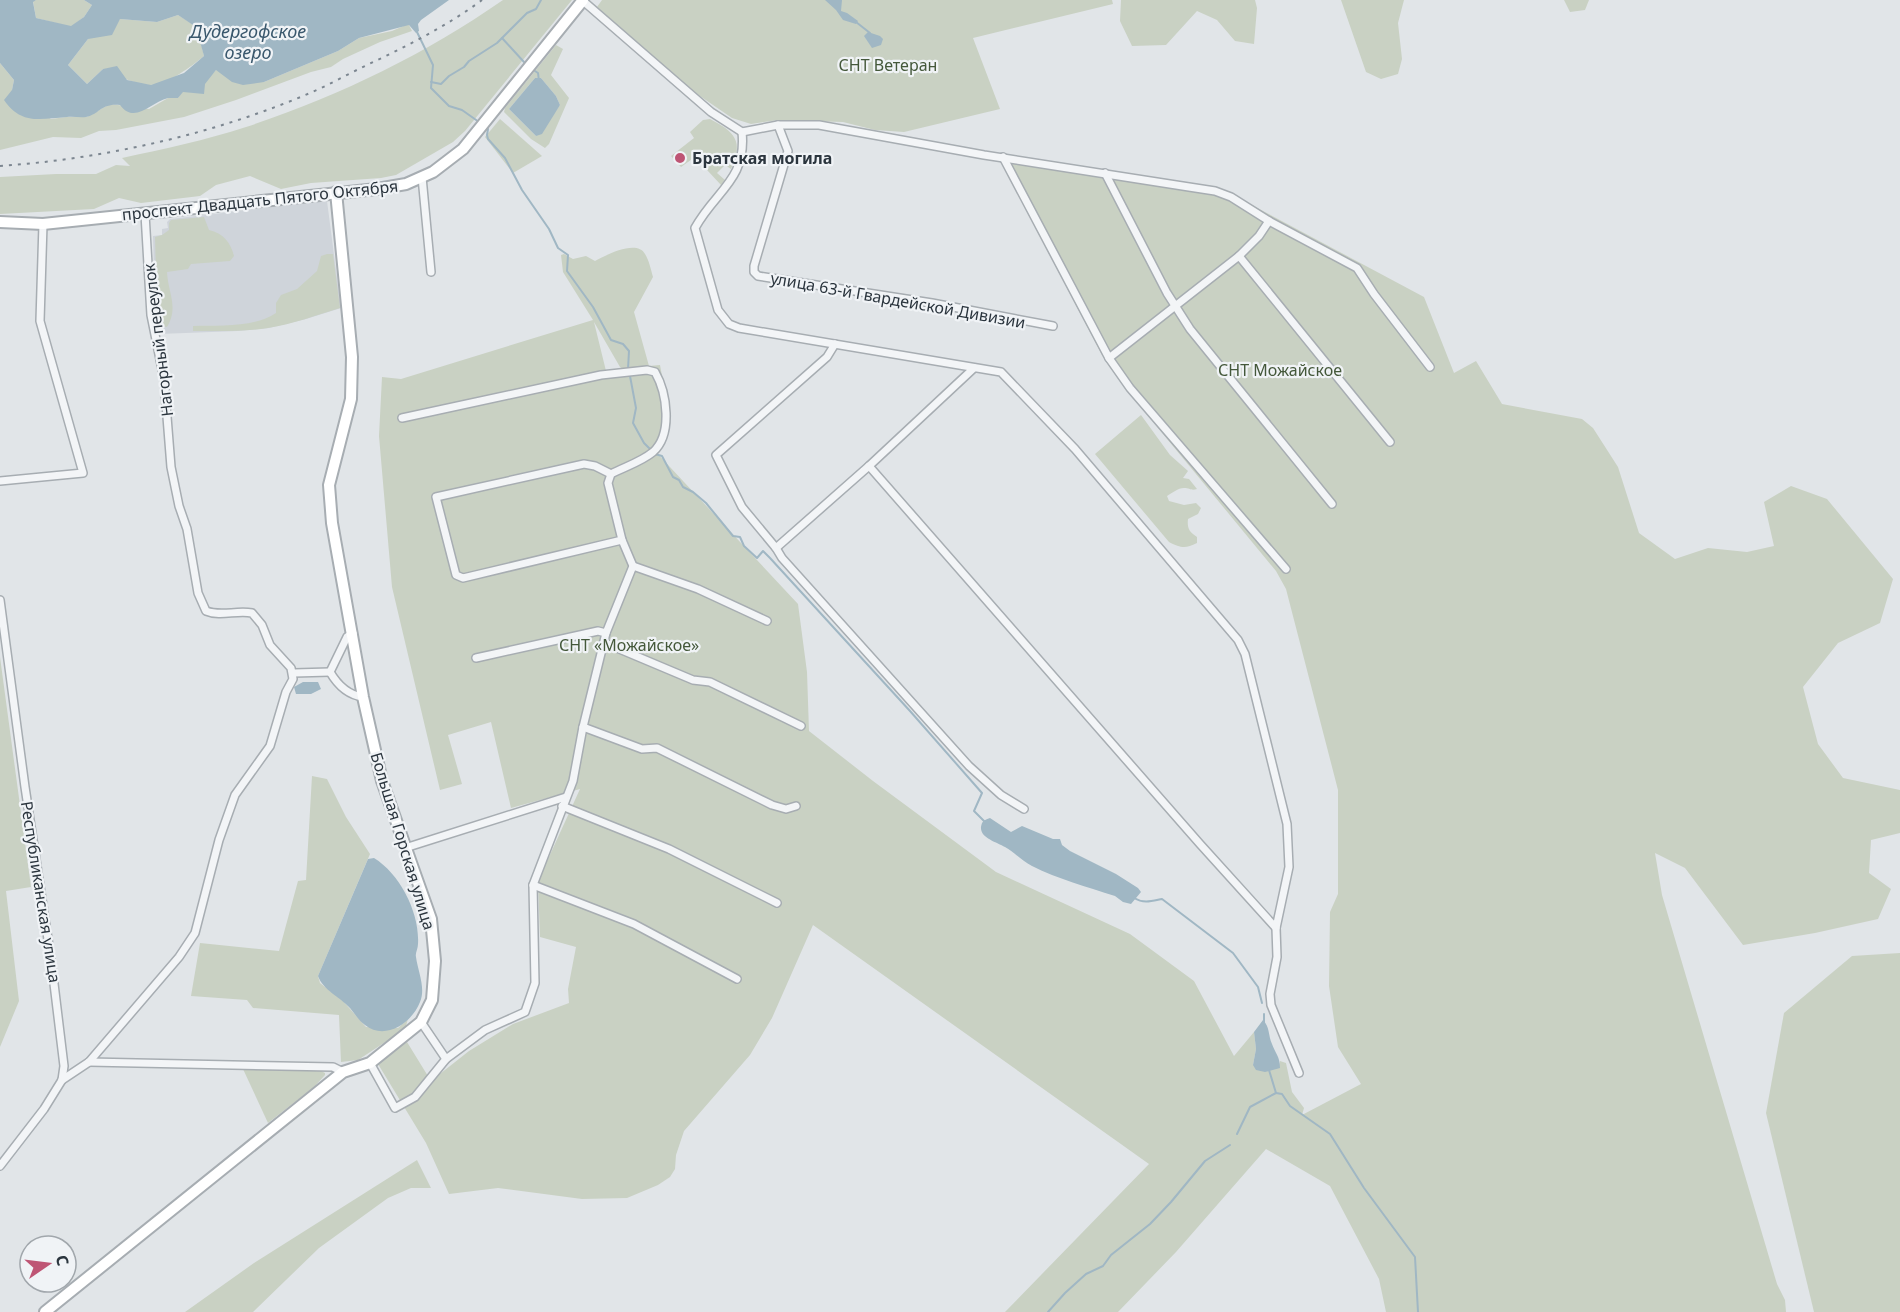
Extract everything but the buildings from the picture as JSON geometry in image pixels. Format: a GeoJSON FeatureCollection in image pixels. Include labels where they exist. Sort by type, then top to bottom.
{"type":"FeatureCollection","features":[{"type":"Feature","properties":{"kind":"street"},"geometry":{"type":"LineString","coordinates":[[583,0],[711,112],[742,132],[778,125],[819,125],[984,155],[1215,191],[1230,197],[1269,221],[1357,268],[1430,367]]}},
{"type":"Feature","properties":{"kind":"street","name":"проспект Двадцать Пятого Октября"},"geometry":{"type":"LineString","coordinates":[[0,222],[43,224],[406,184],[433,172],[463,149],[583,0]]}},
{"type":"Feature","properties":{"kind":"street","name":"улица 63-й Гвардейской Дивизии"},"geometry":{"type":"LineString","coordinates":[[778,125],[788,151],[754,266],[754,272],[758,276],[932,303],[1053,326]]}},
{"type":"Feature","properties":{"kind":"street"},"geometry":{"type":"LineString","coordinates":[[742,132],[744,149],[739,167],[695,228],[718,310],[729,324],[739,328],[1001,372],[1075,448],[1239,640],[1245,654],[1287,824],[1289,867],[1276,928],[1276,957],[1270,994],[1272,1005],[1299,1073]]}},
{"type":"Feature","properties":{"kind":"street"},"geometry":{"type":"LineString","coordinates":[[1003,157],[1110,358],[1130,388],[1286,569]]}},
{"type":"Feature","properties":{"kind":"street"},"geometry":{"type":"LineString","coordinates":[[1105,173],[1174,305],[1190,329],[1332,504]]}},
{"type":"Feature","properties":{"kind":"street"},"geometry":{"type":"LineString","coordinates":[[422,177],[431,272]]}},
{"type":"Feature","properties":{"kind":"street","name":"Большая Горская улица"},"geometry":{"type":"LineString","coordinates":[[45,1312],[343,1072],[370,1063],[421,1022],[432,1000],[435,961],[431,919],[382,780],[363,697],[332,523],[329,485],[351,399],[352,357],[336,192]]}},
{"type":"Feature","properties":{"kind":"street","name":"Нагорный переулок"},"geometry":{"type":"LineString","coordinates":[[145,214],[151,315],[164,379],[171,467],[179,506],[187,530],[198,593],[206,611],[215,615],[241,611],[252,612],[262,625],[270,645],[294,673]]}},
{"type":"Feature","properties":{"kind":"street"},"geometry":{"type":"LineString","coordinates":[[1110,358],[1174,305],[1239,256],[1259,236],[1269,221]]}},
{"type":"Feature","properties":{"kind":"street"},"geometry":{"type":"LineString","coordinates":[[0,481],[83,473],[40,321],[43,224]]}},
{"type":"Feature","properties":{"kind":"street"},"geometry":{"type":"LineString","coordinates":[[1239,256],[1390,442]]}},
{"type":"Feature","properties":{"kind":"street"},"geometry":{"type":"LineString","coordinates":[[835,344],[827,357],[716,455],[742,507],[782,558],[969,766],[1001,795],[1024,809]]}},
{"type":"Feature","properties":{"kind":"street"},"geometry":{"type":"LineString","coordinates":[[776,548],[869,466],[974,368]]}},
{"type":"Feature","properties":{"kind":"street"},"geometry":{"type":"LineString","coordinates":[[370,1063],[395,1108],[415,1097],[446,1059],[485,1030],[525,1012],[535,983],[533,885],[573,781],[583,727],[606,633],[633,566],[622,540],[608,483],[611,474],[654,451],[664,436],[666,417],[661,382],[655,372],[647,370],[601,375],[402,418]]}},
{"type":"Feature","properties":{"kind":"street"},"geometry":{"type":"LineString","coordinates":[[611,474],[595,466],[584,464],[436,497],[456,575],[463,578],[622,540]]}},
{"type":"Feature","properties":{"kind":"street"},"geometry":{"type":"LineString","coordinates":[[869,466],[1276,928]]}},
{"type":"Feature","properties":{"kind":"street"},"geometry":{"type":"LineString","coordinates":[[633,566],[698,589],[767,621]]}},
{"type":"Feature","properties":{"kind":"street","name":"Республиканская улица"},"geometry":{"type":"LineString","coordinates":[[0,600],[64,1050],[62,1080],[0,1166]]}},
{"type":"Feature","properties":{"kind":"street"},"geometry":{"type":"LineString","coordinates":[[476,658],[598,630],[606,633]]}},
{"type":"Feature","properties":{"kind":"street"},"geometry":{"type":"LineString","coordinates":[[330,672],[347,637],[353,633]]}},
{"type":"Feature","properties":{"kind":"street"},"geometry":{"type":"LineString","coordinates":[[605,644],[693,680],[710,682],[801,726]]}},
{"type":"Feature","properties":{"kind":"street"},"geometry":{"type":"LineString","coordinates":[[62,1080],[89,1062],[179,957],[195,933],[219,840],[235,795],[270,746],[294,673],[330,672]]}},
{"type":"Feature","properties":{"kind":"street"},"geometry":{"type":"LineString","coordinates":[[330,672],[338,684],[356,696],[363,697]]}},
{"type":"Feature","properties":{"kind":"street"},"geometry":{"type":"LineString","coordinates":[[583,727],[642,749],[657,748],[772,805],[786,809],[796,806]]}},
{"type":"Feature","properties":{"kind":"street"},"geometry":{"type":"LineString","coordinates":[[405,848],[566,797]]}},
{"type":"Feature","properties":{"kind":"street"},"geometry":{"type":"LineString","coordinates":[[562,806],[669,849],[777,903]]}},
{"type":"Feature","properties":{"kind":"street"},"geometry":{"type":"LineString","coordinates":[[533,885],[634,924],[737,979]]}},
{"type":"Feature","properties":{"kind":"street"},"geometry":{"type":"LineString","coordinates":[[421,1022],[446,1059]]}},
{"type":"Feature","properties":{"kind":"street"},"geometry":{"type":"LineString","coordinates":[[89,1062],[333,1067],[343,1072]]}},
{"type":"Feature","properties":{"kind":"shaded area"},"geometry":{"type":"Polygon","coordinates":[[[327,201],[341,308],[269,328],[159,334],[155,307],[153,236],[162,235],[162,229],[168,228],[167,222],[170,219],[327,201]]]}},
{"type":"Feature","properties":{"kind":"green space"},"geometry":{"type":"Polygon","coordinates":[[[84,0],[92,5],[84,17],[71,27],[36,18],[33,1],[84,0]]]}},
{"type":"Feature","properties":{"kind":"green space"},"geometry":{"type":"Polygon","coordinates":[[[503,0],[572,0],[465,131],[453,142],[396,175],[311,183],[281,189],[250,176],[216,185],[200,196],[141,203],[119,198],[94,209],[0,214],[0,177],[96,174],[116,165],[130,166],[122,158],[246,127],[313,102],[379,73],[442,39],[503,0]]]}},
{"type":"Feature","properties":{"kind":"green space","name":"СНТ Ветеран"},"geometry":{"type":"Polygon","coordinates":[[[602,0],[1112,0],[1113,4],[973,38],[1000,109],[904,132],[875,130],[843,122],[778,120],[751,124],[732,118],[697,94],[597,7],[602,0]]]}},
{"type":"Feature","properties":{"kind":"green space"},"geometry":{"type":"Polygon","coordinates":[[[1121,0],[1255,0],[1257,8],[1254,44],[1235,41],[1217,20],[1197,11],[1166,45],[1132,46],[1120,21],[1121,0]]]}},
{"type":"Feature","properties":{"kind":"green space"},"geometry":{"type":"Polygon","coordinates":[[[1341,0],[1404,0],[1398,23],[1402,59],[1398,74],[1381,79],[1366,72],[1341,0]]]}},
{"type":"Feature","properties":{"kind":"green space"},"geometry":{"type":"Polygon","coordinates":[[[1564,0],[1589,0],[1585,10],[1570,12],[1564,0]]]}},
{"type":"Feature","properties":{"kind":"green space"},"geometry":{"type":"Polygon","coordinates":[[[178,15],[197,27],[204,56],[171,79],[149,85],[125,79],[103,69],[87,84],[68,65],[88,39],[120,19],[157,22],[178,15]]]}},
{"type":"Feature","properties":{"kind":"green space"},"geometry":{"type":"Polygon","coordinates":[[[409,25],[412,31],[380,42],[331,67],[184,117],[99,131],[81,138],[53,137],[0,150],[0,63],[14,80],[12,90],[51,119],[87,117],[110,104],[149,109],[168,98],[178,98],[182,92],[198,88],[216,70],[264,82],[338,51],[359,38],[392,31],[409,25]]]}},
{"type":"Feature","properties":{"kind":"green space"},"geometry":{"type":"Polygon","coordinates":[[[556,45],[563,49],[551,75],[569,98],[549,144],[545,148],[531,139],[504,112],[556,45]],[[535,78],[509,109],[536,136],[560,105],[556,96],[541,78],[535,78]]]}},
{"type":"Feature","properties":{"kind":"green space"},"geometry":{"type":"Polygon","coordinates":[[[500,119],[542,156],[513,173],[485,137],[500,119]]]}},
{"type":"Feature","properties":{"kind":"green space"},"geometry":{"type":"Polygon","coordinates":[[[710,119],[726,128],[737,144],[731,169],[725,165],[717,173],[725,180],[721,185],[695,157],[681,167],[671,156],[694,138],[690,132],[703,120],[710,119]]]}},
{"type":"Feature","properties":{"kind":"green space"},"geometry":{"type":"Polygon","coordinates":[[[1002,154],[1218,187],[1424,297],[1454,373],[1476,361],[1502,404],[1582,419],[1593,428],[1618,467],[1639,533],[1675,559],[1708,548],[1747,552],[1774,546],[1764,502],[1791,486],[1827,499],[1893,579],[1880,623],[1838,643],[1803,687],[1818,744],[1843,778],[1900,790],[1900,833],[1871,840],[1869,873],[1891,889],[1878,919],[1815,933],[1743,945],[1685,868],[1655,853],[1662,895],[1777,1284],[1785,1300],[1786,1312],[1386,1312],[1379,1279],[1330,1186],[1266,1149],[1176,1252],[1118,1312],[1005,1312],[1149,1164],[813,925],[772,1018],[750,1055],[684,1131],[676,1155],[675,1169],[670,1177],[658,1185],[627,1198],[582,1199],[498,1188],[449,1194],[426,1143],[378,1064],[407,1042],[431,1081],[469,1051],[513,1024],[569,1003],[568,989],[576,947],[540,937],[538,881],[580,789],[511,808],[491,722],[448,735],[462,784],[440,790],[392,587],[379,436],[382,377],[401,379],[593,320],[563,272],[561,255],[564,254],[573,259],[586,256],[595,261],[621,250],[635,248],[641,250],[646,256],[653,277],[634,312],[649,366],[660,365],[669,414],[655,451],[798,604],[807,672],[809,731],[996,872],[1130,934],[1194,981],[1234,1056],[1254,1032],[1256,1049],[1253,1065],[1279,1067],[1280,1061],[1286,1063],[1292,1092],[1304,1108],[1302,1115],[1361,1084],[1338,1047],[1329,986],[1330,912],[1338,894],[1338,790],[1286,589],[1276,571],[1130,394],[1102,355],[1001,162],[1002,154]],[[594,322],[606,371],[623,369],[594,322]]]}},
{"type":"Feature","properties":{"kind":"green space"},"geometry":{"type":"Polygon","coordinates":[[[204,217],[209,230],[226,239],[234,256],[230,261],[191,264],[188,269],[167,272],[173,306],[172,313],[167,327],[159,326],[155,237],[169,230],[171,220],[204,217]]]}},
{"type":"Feature","properties":{"kind":"green space"},"geometry":{"type":"Polygon","coordinates":[[[333,254],[340,308],[268,328],[240,331],[193,331],[193,326],[246,323],[267,318],[276,313],[276,303],[281,295],[297,289],[317,271],[321,256],[333,254]]]}},
{"type":"Feature","properties":{"kind":"green space"},"geometry":{"type":"Polygon","coordinates":[[[1141,415],[1170,455],[1188,471],[1183,478],[1189,479],[1197,489],[1182,488],[1167,496],[1169,501],[1184,505],[1196,503],[1201,508],[1198,514],[1188,519],[1189,530],[1197,537],[1197,543],[1193,545],[1183,547],[1169,542],[1095,454],[1141,415]]]}},
{"type":"Feature","properties":{"kind":"green space"},"geometry":{"type":"Polygon","coordinates":[[[0,657],[31,887],[6,891],[19,1001],[0,1047],[0,657]]]}},
{"type":"Feature","properties":{"kind":"green space"},"geometry":{"type":"Polygon","coordinates":[[[312,776],[327,779],[346,817],[370,854],[318,976],[320,983],[343,1001],[366,1027],[398,1028],[408,1019],[405,1029],[358,1060],[341,1062],[339,1015],[253,1008],[247,1000],[191,996],[200,943],[279,951],[298,881],[306,880],[312,776]]]}},
{"type":"Feature","properties":{"kind":"green space"},"geometry":{"type":"Polygon","coordinates":[[[1900,953],[1900,1312],[1814,1312],[1766,1113],[1784,1013],[1852,956],[1900,953]]]}},
{"type":"Feature","properties":{"kind":"green space"},"geometry":{"type":"Polygon","coordinates":[[[243,1069],[321,1071],[325,1075],[314,1087],[268,1123],[243,1069]]]}},
{"type":"Feature","properties":{"kind":"green space"},"geometry":{"type":"Polygon","coordinates":[[[417,1160],[431,1188],[411,1188],[388,1198],[319,1248],[253,1312],[185,1312],[254,1263],[417,1160]]]}},
{"type":"Feature","properties":{"kind":"water","name":"Дудергофское озеро"},"geometry":{"type":"Polygon","coordinates":[[[0,0],[36,0],[33,2],[36,18],[71,26],[84,17],[92,5],[84,0],[449,0],[421,20],[418,24],[419,31],[416,33],[409,25],[359,38],[338,51],[264,82],[243,85],[232,82],[216,70],[205,84],[204,94],[183,92],[178,98],[162,100],[137,113],[126,111],[120,105],[114,105],[86,117],[32,119],[24,117],[10,108],[4,100],[12,90],[14,80],[0,63],[0,0]],[[178,15],[157,22],[120,19],[112,35],[88,39],[68,65],[87,84],[103,69],[117,66],[127,80],[151,85],[184,73],[204,56],[196,27],[178,15]]]}},
{"type":"Feature","properties":{"kind":"water"},"geometry":{"type":"Polygon","coordinates":[[[825,0],[842,0],[841,11],[858,21],[856,24],[843,20],[825,0]]]}},
{"type":"Feature","properties":{"kind":"water"},"geometry":{"type":"Polygon","coordinates":[[[868,32],[883,39],[881,45],[872,48],[864,36],[868,32]]]}},
{"type":"Feature","properties":{"kind":"water"},"geometry":{"type":"Polygon","coordinates":[[[535,78],[541,78],[556,96],[560,105],[542,134],[536,136],[509,109],[535,78]]]}},
{"type":"Feature","properties":{"kind":"water"},"geometry":{"type":"Polygon","coordinates":[[[303,682],[318,682],[321,689],[311,694],[296,694],[294,687],[303,682]]]}},
{"type":"Feature","properties":{"kind":"water"},"geometry":{"type":"Polygon","coordinates":[[[990,818],[1011,832],[1022,826],[1053,839],[1060,839],[1062,845],[1070,851],[1116,874],[1141,892],[1131,904],[1032,866],[983,834],[982,823],[990,818]]]}},
{"type":"Feature","properties":{"kind":"water"},"geometry":{"type":"Polygon","coordinates":[[[374,858],[400,884],[412,907],[418,932],[416,955],[422,991],[420,1002],[411,1017],[397,1027],[381,1031],[363,1023],[320,981],[318,976],[368,859],[374,858]]]}},
{"type":"Feature","properties":{"kind":"water"},"geometry":{"type":"Polygon","coordinates":[[[1263,1020],[1267,1025],[1280,1064],[1280,1068],[1265,1072],[1256,1070],[1253,1065],[1256,1049],[1254,1032],[1263,1020]]]}},
{"type":"Feature","properties":{"kind":"waterway"},"geometry":{"type":"LineString","coordinates":[[431,82],[441,84],[469,61],[497,43],[527,13],[536,9],[541,0]]}},
{"type":"Feature","properties":{"kind":"waterway"},"geometry":{"type":"LineString","coordinates":[[856,22],[870,33]]}},
{"type":"Feature","properties":{"kind":"waterway"},"geometry":{"type":"LineString","coordinates":[[417,32],[433,65],[431,88],[449,106],[462,110],[479,122]]}},
{"type":"Feature","properties":{"kind":"waterway"},"geometry":{"type":"LineString","coordinates":[[502,38],[524,62]]}},
{"type":"Feature","properties":{"kind":"waterway"},"geometry":{"type":"LineString","coordinates":[[535,71],[538,73],[539,81]]}},
{"type":"Feature","properties":{"kind":"waterway"},"geometry":{"type":"LineString","coordinates":[[488,129],[488,139],[505,158],[522,190],[549,229],[558,248],[568,255],[567,271],[593,307],[611,340],[623,344],[629,351],[628,369]]}},
{"type":"Feature","properties":{"kind":"waterway"},"geometry":{"type":"LineString","coordinates":[[630,376],[636,408],[633,423],[650,449]]}},
{"type":"Feature","properties":{"kind":"waterway"},"geometry":{"type":"LineString","coordinates":[[655,454],[662,456],[673,477],[706,503],[733,536],[740,537],[744,546],[757,558],[763,551],[770,558],[910,711],[982,793],[974,811],[986,823]]}},
{"type":"Feature","properties":{"kind":"waterway"},"geometry":{"type":"LineString","coordinates":[[1134,898],[1145,901],[1162,899],[1233,953],[1258,987],[1262,1003]]}},
{"type":"Feature","properties":{"kind":"waterway"},"geometry":{"type":"LineString","coordinates":[[1264,1014],[1264,1023]]}},
{"type":"Feature","properties":{"kind":"waterway"},"geometry":{"type":"LineString","coordinates":[[1269,1070],[1276,1093]]}},
{"type":"Feature","properties":{"kind":"waterway"},"geometry":{"type":"LineString","coordinates":[[1276,1093],[1282,1094],[1290,1106],[1330,1134],[1364,1188],[1415,1257],[1418,1312]]}},
{"type":"Feature","properties":{"kind":"waterway"},"geometry":{"type":"LineString","coordinates":[[1237,1134],[1250,1107],[1276,1093]]}},
{"type":"Feature","properties":{"kind":"waterway"},"geometry":{"type":"LineString","coordinates":[[1048,1312],[1086,1274],[1103,1266],[1111,1255],[1150,1224],[1205,1161],[1230,1145]]}},
{"type":"Feature","properties":{"kind":"railway"},"geometry":{"type":"LineString","coordinates":[[0,166],[39,163],[118,151],[197,132],[274,108],[324,87],[426,35],[482,0]]}},
{"type":"Feature","properties":{"kind":"place","name":"Братская могила"},"geometry":{"type":"Point","coordinates":[680,158]}},
{"type":"Feature","properties":{"kind":"park label","name":"СНТ Можайское"},"geometry":{"type":"Point","coordinates":[1280,370]}},
{"type":"Feature","properties":{"kind":"park label","name":"СНТ «Можайское»"},"geometry":{"type":"Point","coordinates":[629,645]}}]}
